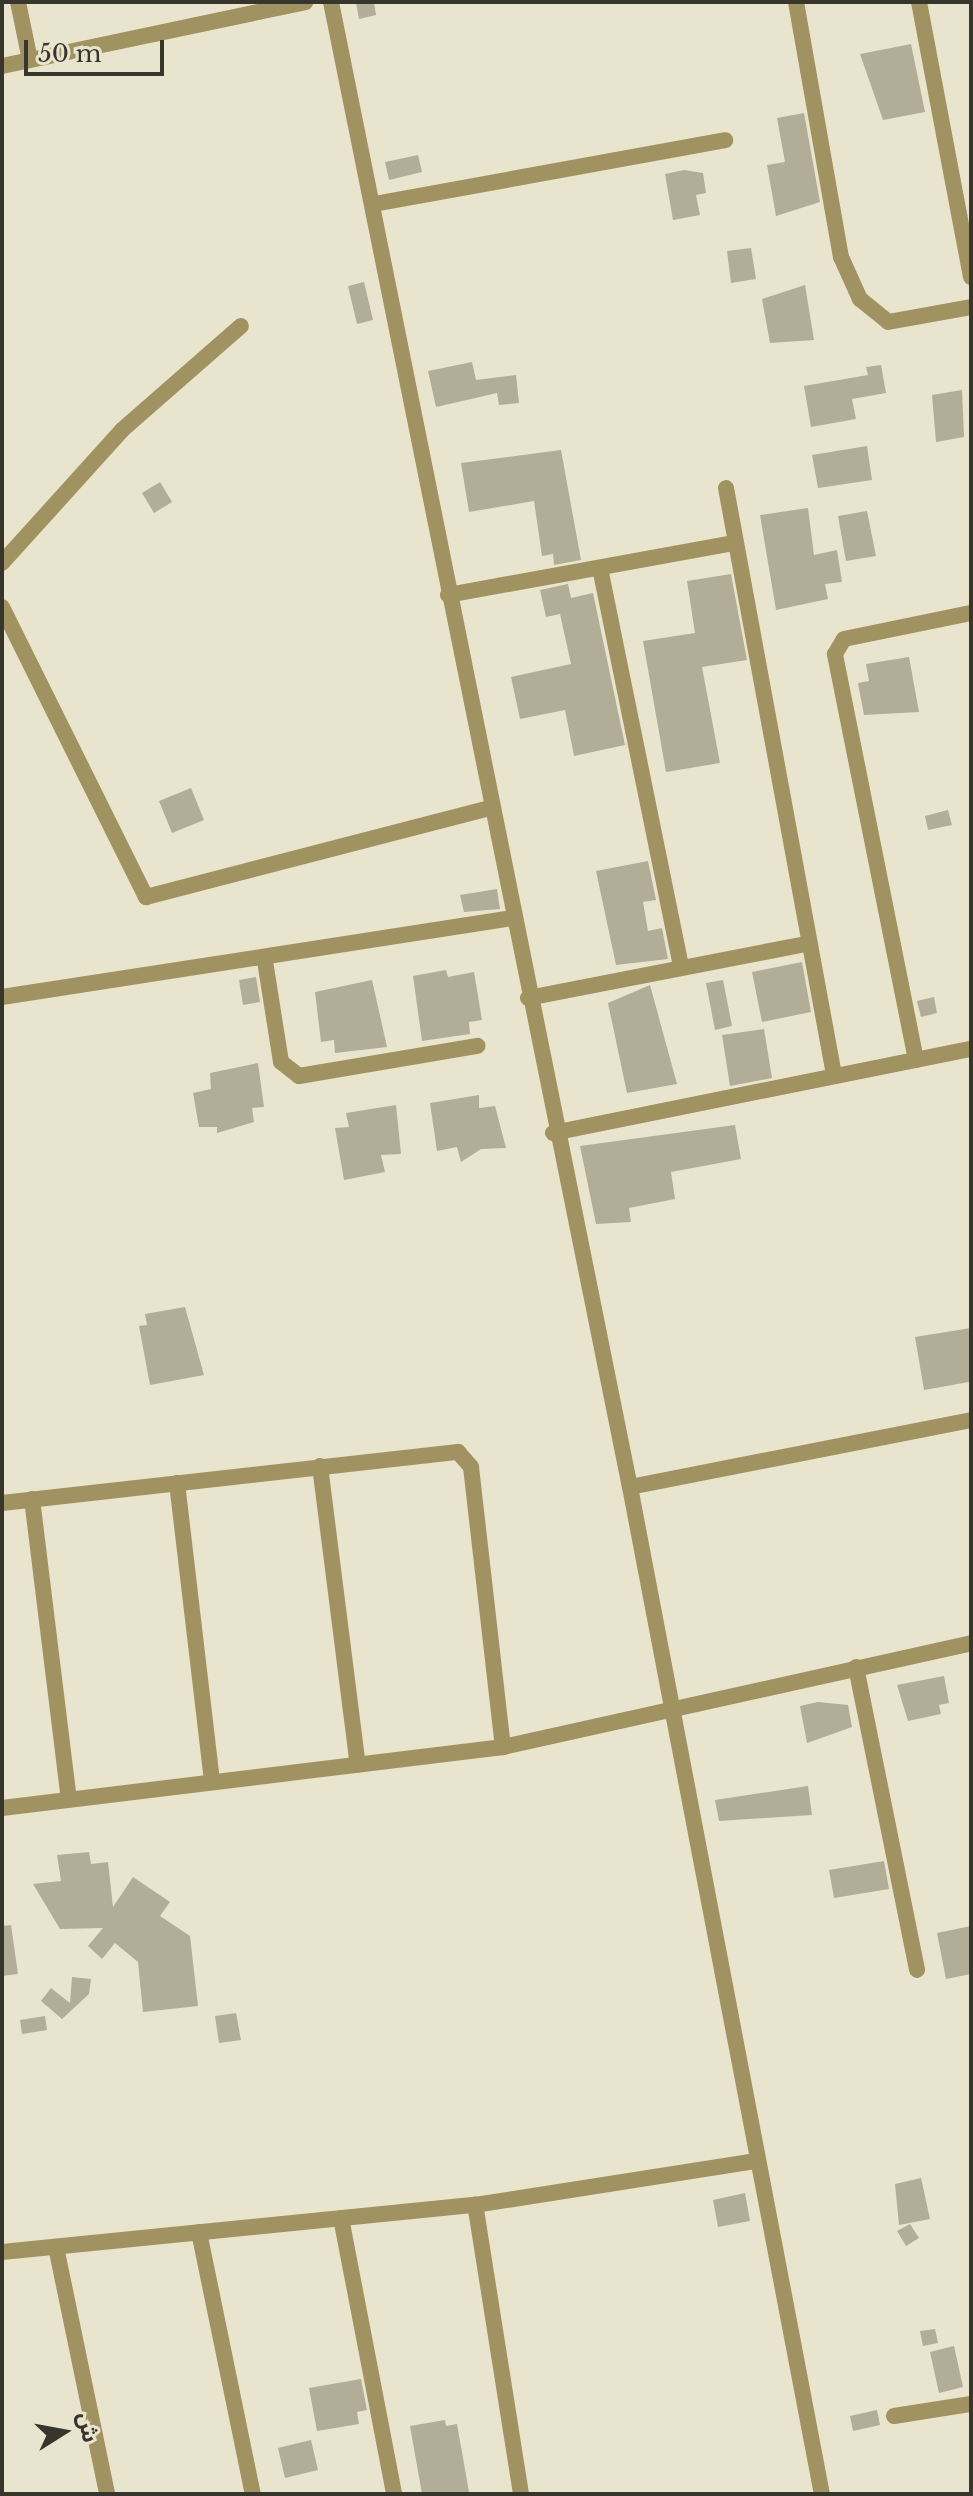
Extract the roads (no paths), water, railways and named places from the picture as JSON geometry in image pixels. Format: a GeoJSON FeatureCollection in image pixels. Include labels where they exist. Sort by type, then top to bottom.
{"type":"FeatureCollection","features":[{"type":"Feature","properties":{"kind":"street"},"geometry":{"type":"LineString","coordinates":[[18,2],[30,60]]}},
{"type":"Feature","properties":{"kind":"street"},"geometry":{"type":"LineString","coordinates":[[2,66],[305,2]]}},
{"type":"Feature","properties":{"kind":"street"},"geometry":{"type":"LineString","coordinates":[[331,2],[374,204],[553,1133],[630,1487],[822,2494]]}},
{"type":"Feature","properties":{"kind":"street"},"geometry":{"type":"LineString","coordinates":[[796,2],[841,257],[860,299],[888,322],[971,307]]}},
{"type":"Feature","properties":{"kind":"street"},"geometry":{"type":"LineString","coordinates":[[919,2],[971,277]]}},
{"type":"Feature","properties":{"kind":"street"},"geometry":{"type":"LineString","coordinates":[[374,204],[725,140]]}},
{"type":"Feature","properties":{"kind":"street"},"geometry":{"type":"LineString","coordinates":[[2,563],[122,430],[241,326]]}},
{"type":"Feature","properties":{"kind":"street"},"geometry":{"type":"LineString","coordinates":[[726,488],[834,1075]]}},
{"type":"Feature","properties":{"kind":"street"},"geometry":{"type":"LineString","coordinates":[[448,595],[734,543]]}},
{"type":"Feature","properties":{"kind":"street"},"geometry":{"type":"LineString","coordinates":[[600,568],[681,967]]}},
{"type":"Feature","properties":{"kind":"street"},"geometry":{"type":"LineString","coordinates":[[2,607],[146,897],[491,808]]}},
{"type":"Feature","properties":{"kind":"street"},"geometry":{"type":"LineString","coordinates":[[916,1060],[835,654],[844,639],[971,613]]}},
{"type":"Feature","properties":{"kind":"street"},"geometry":{"type":"LineString","coordinates":[[2,997],[265,961],[513,918]]}},
{"type":"Feature","properties":{"kind":"street"},"geometry":{"type":"LineString","coordinates":[[528,998],[810,943]]}},
{"type":"Feature","properties":{"kind":"street"},"geometry":{"type":"LineString","coordinates":[[265,961],[281,1062],[299,1076],[477,1046]]}},
{"type":"Feature","properties":{"kind":"street"},"geometry":{"type":"LineString","coordinates":[[553,1133],[971,1049]]}},
{"type":"Feature","properties":{"kind":"street"},"geometry":{"type":"LineString","coordinates":[[630,1487],[971,1420]]}},
{"type":"Feature","properties":{"kind":"street"},"geometry":{"type":"LineString","coordinates":[[2,1503],[448,1450],[465,1458],[503,1747]]}},
{"type":"Feature","properties":{"kind":"street"},"geometry":{"type":"LineString","coordinates":[[320,1466],[358,1765]]}},
{"type":"Feature","properties":{"kind":"street"},"geometry":{"type":"LineString","coordinates":[[177,1483],[212,1782]]}},
{"type":"Feature","properties":{"kind":"street"},"geometry":{"type":"LineString","coordinates":[[32,1499],[69,1800]]}},
{"type":"Feature","properties":{"kind":"street"},"geometry":{"type":"LineString","coordinates":[[2,1808],[503,1747],[971,1643]]}},
{"type":"Feature","properties":{"kind":"street"},"geometry":{"type":"LineString","coordinates":[[856,1667],[917,1970]]}},
{"type":"Feature","properties":{"kind":"street"},"geometry":{"type":"LineString","coordinates":[[2,2252],[475,2205],[757,2161]]}},
{"type":"Feature","properties":{"kind":"street"},"geometry":{"type":"LineString","coordinates":[[475,2205],[521,2494]]}},
{"type":"Feature","properties":{"kind":"street"},"geometry":{"type":"LineString","coordinates":[[341,2218],[394,2494]]}},
{"type":"Feature","properties":{"kind":"street"},"geometry":{"type":"LineString","coordinates":[[199,2232],[253,2494]]}},
{"type":"Feature","properties":{"kind":"street"},"geometry":{"type":"LineString","coordinates":[[56,2247],[107,2494]]}},
{"type":"Feature","properties":{"kind":"street"},"geometry":{"type":"LineString","coordinates":[[894,2416],[971,2404]]}}]}
